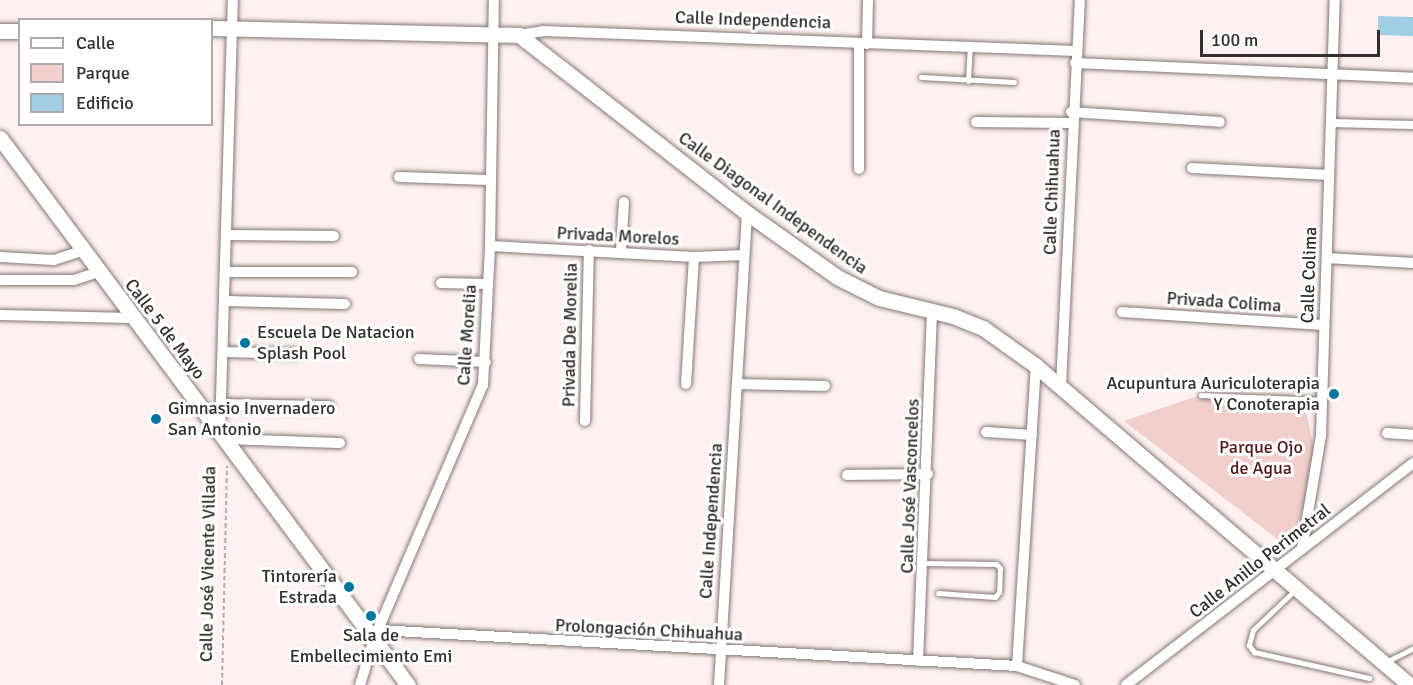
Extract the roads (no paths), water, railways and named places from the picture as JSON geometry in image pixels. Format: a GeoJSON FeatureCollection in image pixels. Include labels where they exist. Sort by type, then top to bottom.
{"type":"FeatureCollection","features":[{"type":"Feature","properties":{"kind":"main road","name":"Calle Independencia"},"geometry":{"type":"LineString","coordinates":[[213,28],[519,35]]}},
{"type":"Feature","properties":{"kind":"main road"},"geometry":{"type":"LineString","coordinates":[[0,31],[18,31]]}},
{"type":"Feature","properties":{"kind":"main road","name":"Calle Diagonal Independencia"},"geometry":{"type":"LineString","coordinates":[[519,35],[747,213],[859,290],[983,328],[1036,366],[1278,569],[1410,685]]}},
{"type":"Feature","properties":{"kind":"main road","name":"Calle 5 de Mayo"},"geometry":{"type":"LineString","coordinates":[[0,138],[131,318],[376,635],[408,685]]}},
{"type":"Feature","properties":{"kind":"street"},"geometry":{"type":"LineString","coordinates":[[233,0],[222,404],[224,439],[340,443]]}},
{"type":"Feature","properties":{"kind":"street","name":"Calle Morelia"},"geometry":{"type":"LineString","coordinates":[[360,685],[376,635],[476,407],[486,362],[494,0]]}},
{"type":"Feature","properties":{"kind":"street"},"geometry":{"type":"LineString","coordinates":[[859,169],[863,44],[868,0]]}},
{"type":"Feature","properties":{"kind":"street","name":"Calle Chihuahua"},"geometry":{"type":"LineString","coordinates":[[1061,386],[1071,118],[1080,0]]}},
{"type":"Feature","properties":{"kind":"street","name":"Calle Colima"},"geometry":{"type":"LineString","coordinates":[[1302,549],[1318,466],[1323,400],[1323,325],[1335,0]]}},
{"type":"Feature","properties":{"kind":"street","name":"Calle Independencia"},"geometry":{"type":"LineString","coordinates":[[519,35],[543,31],[863,44],[970,44],[1077,51]]}},
{"type":"Feature","properties":{"kind":"street"},"geometry":{"type":"LineString","coordinates":[[1076,63],[1413,78]]}},
{"type":"Feature","properties":{"kind":"street"},"geometry":{"type":"LineString","coordinates":[[976,122],[1071,118],[1220,122]]}},
{"type":"Feature","properties":{"kind":"street"},"geometry":{"type":"LineString","coordinates":[[1330,123],[1413,125]]}},
{"type":"Feature","properties":{"kind":"street"},"geometry":{"type":"LineString","coordinates":[[1192,168],[1329,175]]}},
{"type":"Feature","properties":{"kind":"street"},"geometry":{"type":"LineString","coordinates":[[399,177],[491,180]]}},
{"type":"Feature","properties":{"kind":"street"},"geometry":{"type":"LineString","coordinates":[[621,252],[624,202]]}},
{"type":"Feature","properties":{"kind":"street","name":"Calle Independencia"},"geometry":{"type":"LineString","coordinates":[[719,685],[739,384],[747,213]]}},
{"type":"Feature","properties":{"kind":"street"},"geometry":{"type":"LineString","coordinates":[[228,235],[334,236]]}},
{"type":"Feature","properties":{"kind":"street","name":"Privada Morelos"},"geometry":{"type":"LineString","coordinates":[[490,246],[694,257],[744,255]]}},
{"type":"Feature","properties":{"kind":"street","name":"Privada De Morelia"},"geometry":{"type":"LineString","coordinates":[[585,421],[589,250]]}},
{"type":"Feature","properties":{"kind":"street"},"geometry":{"type":"LineString","coordinates":[[0,257],[54,260],[81,251]]}},
{"type":"Feature","properties":{"kind":"street"},"geometry":{"type":"LineString","coordinates":[[686,384],[694,257]]}},
{"type":"Feature","properties":{"kind":"street"},"geometry":{"type":"LineString","coordinates":[[1327,258],[1413,263]]}},
{"type":"Feature","properties":{"kind":"street"},"geometry":{"type":"LineString","coordinates":[[0,280],[74,280],[98,272]]}},
{"type":"Feature","properties":{"kind":"street"},"geometry":{"type":"LineString","coordinates":[[227,272],[352,272]]}},
{"type":"Feature","properties":{"kind":"street"},"geometry":{"type":"LineString","coordinates":[[441,283],[488,284]]}},
{"type":"Feature","properties":{"kind":"street"},"geometry":{"type":"LineString","coordinates":[[226,301],[345,304]]}},
{"type":"Feature","properties":{"kind":"street","name":"Calle José Vasconcelos"},"geometry":{"type":"LineString","coordinates":[[918,661],[925,562],[932,312]]}},
{"type":"Feature","properties":{"kind":"street","name":"Privada Colima"},"geometry":{"type":"LineString","coordinates":[[1122,312],[1323,325]]}},
{"type":"Feature","properties":{"kind":"street"},"geometry":{"type":"LineString","coordinates":[[0,315],[131,318]]}},
{"type":"Feature","properties":{"kind":"street"},"geometry":{"type":"LineString","coordinates":[[225,352],[299,354]]}},
{"type":"Feature","properties":{"kind":"street"},"geometry":{"type":"LineString","coordinates":[[419,358],[486,362]]}},
{"type":"Feature","properties":{"kind":"street"},"geometry":{"type":"LineString","coordinates":[[1017,666],[1036,366]]}},
{"type":"Feature","properties":{"kind":"street"},"geometry":{"type":"LineString","coordinates":[[739,384],[825,386]]}},
{"type":"Feature","properties":{"kind":"street"},"geometry":{"type":"LineString","coordinates":[[222,404],[329,406]]}},
{"type":"Feature","properties":{"kind":"street"},"geometry":{"type":"LineString","coordinates":[[986,432],[1032,435]]}},
{"type":"Feature","properties":{"kind":"street"},"geometry":{"type":"LineString","coordinates":[[1388,433],[1413,435]]}},
{"type":"Feature","properties":{"kind":"street","name":"Calle Anillo Perimetral"},"geometry":{"type":"LineString","coordinates":[[1126,685],[1413,463]]}},
{"type":"Feature","properties":{"kind":"street"},"geometry":{"type":"LineString","coordinates":[[847,475],[928,474]]}},
{"type":"Feature","properties":{"kind":"street","name":"Prolongación Chihuahua"},"geometry":{"type":"LineString","coordinates":[[376,635],[918,661]]}},
{"type":"Feature","properties":{"kind":"street"},"geometry":{"type":"LineString","coordinates":[[918,661],[1017,666],[1075,685]]}},
{"type":"Feature","properties":{"kind":"lane"},"geometry":{"type":"LineString","coordinates":[[968,81],[970,44]]}},
{"type":"Feature","properties":{"kind":"lane"},"geometry":{"type":"LineString","coordinates":[[921,77],[1014,82]]}},
{"type":"Feature","properties":{"kind":"lane"},"geometry":{"type":"LineString","coordinates":[[1201,395],[1323,400]]}},
{"type":"Feature","properties":{"kind":"lane"},"geometry":{"type":"LineString","coordinates":[[925,562],[996,564],[1000,568],[999,592],[995,597],[938,594]]}},
{"type":"Feature","properties":{"kind":"lane"},"geometry":{"type":"LineString","coordinates":[[1299,587],[1253,630],[1249,645],[1254,652],[1370,678]]}},
{"type":"Feature","properties":{"kind":"lane"},"geometry":{"type":"LineString","coordinates":[[1386,662],[1413,648]]}},
{"type":"Feature","properties":{"kind":"place","name":"Escuela De Natacion Splash Pool"},"geometry":{"type":"Point","coordinates":[245,343]}},
{"type":"Feature","properties":{"kind":"place","name":"Acupuntura Auriculoterapia Y Conoterapia"},"geometry":{"type":"Point","coordinates":[1334,394]}},
{"type":"Feature","properties":{"kind":"place","name":"Gimnasio Invernadero San Antonio"},"geometry":{"type":"Point","coordinates":[156,419]}},
{"type":"Feature","properties":{"kind":"place","name":"Tintorería Estrada"},"geometry":{"type":"Point","coordinates":[349,587]}},
{"type":"Feature","properties":{"kind":"place","name":"Sala de Embellecimiento Emi"},"geometry":{"type":"Point","coordinates":[371,616]}},
{"type":"Feature","properties":{"kind":"park label","name":"Parque Ojo de Agua"},"geometry":{"type":"Point","coordinates":[1261,458]}}]}
